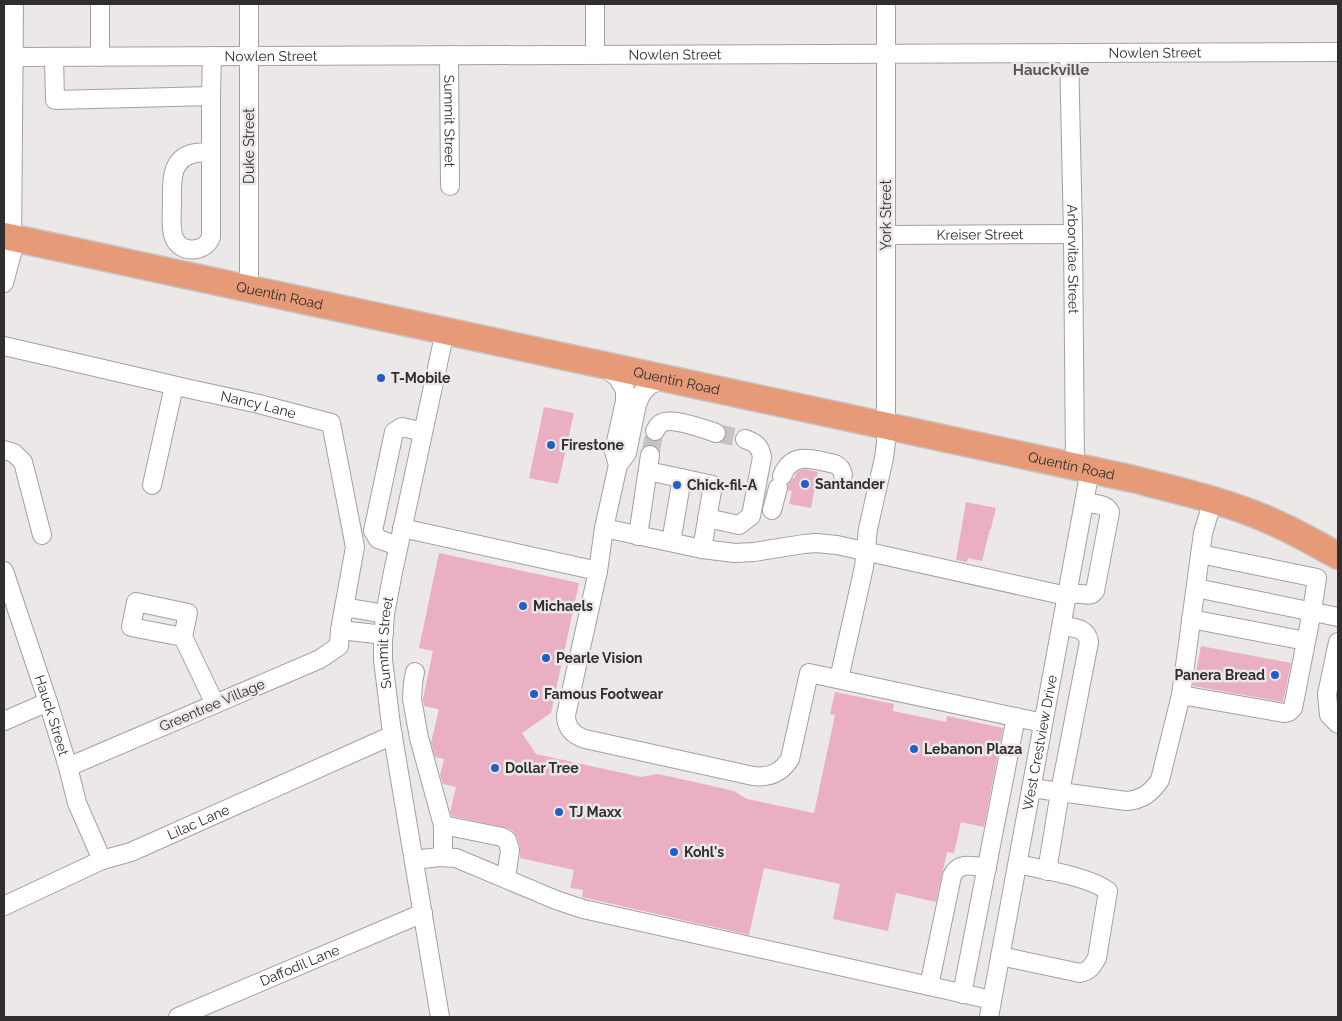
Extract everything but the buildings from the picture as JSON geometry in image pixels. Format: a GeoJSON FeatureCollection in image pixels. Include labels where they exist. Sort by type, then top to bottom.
{"type":"FeatureCollection","features":[{"type":"Feature","properties":{"kind":"highway","name":"Quentin Road"},"geometry":{"type":"LineString","coordinates":[[8,237],[1148,482],[1213,500],[1272,521],[1338,556]]}},
{"type":"Feature","properties":{"kind":"street"},"geometry":{"type":"LineString","coordinates":[[4,283],[12,253],[8,237],[8,87],[14,57],[14,4]]}},
{"type":"Feature","properties":{"kind":"street"},"geometry":{"type":"LineString","coordinates":[[100,4],[100,57]]}},
{"type":"Feature","properties":{"kind":"street","name":"Duke Street"},"geometry":{"type":"LineString","coordinates":[[248,288],[249,4]]}},
{"type":"Feature","properties":{"kind":"street"},"geometry":{"type":"LineString","coordinates":[[595,4],[595,55]]}},
{"type":"Feature","properties":{"kind":"street","name":"York Street"},"geometry":{"type":"LineString","coordinates":[[840,679],[864,567],[868,529],[886,442],[886,4]]}},
{"type":"Feature","properties":{"kind":"street","name":"Nowlen Street"},"geometry":{"type":"LineString","coordinates":[[14,57],[1338,52]]}},
{"type":"Feature","properties":{"kind":"street","name":"Arborvitae Street"},"geometry":{"type":"LineString","coordinates":[[1068,53],[1082,468]]}},
{"type":"Feature","properties":{"kind":"street","name":"Summit Street"},"geometry":{"type":"LineString","coordinates":[[449,55],[450,186]]}},
{"type":"Feature","properties":{"kind":"street"},"geometry":{"type":"LineString","coordinates":[[211,152],[196,152],[188,155],[181,160],[172,173],[171,229],[178,244],[188,249],[204,247],[211,237],[212,56]]}},
{"type":"Feature","properties":{"kind":"street"},"geometry":{"type":"LineString","coordinates":[[54,57],[55,100],[212,96]]}},
{"type":"Feature","properties":{"kind":"street","name":"Kreiser Street"},"geometry":{"type":"LineString","coordinates":[[886,235],[1073,234]]}},
{"type":"Feature","properties":{"kind":"street","name":"Summit Street"},"geometry":{"type":"LineString","coordinates":[[440,1017],[392,730],[383,660],[385,614],[445,331]]}},
{"type":"Feature","properties":{"kind":"street","name":"Nancy Lane"},"geometry":{"type":"LineString","coordinates":[[4,346],[259,404],[331,423],[355,547],[344,607]]}},
{"type":"Feature","properties":{"kind":"street"},"geometry":{"type":"LineString","coordinates":[[601,364],[618,378],[624,390],[625,401],[614,451],[618,465]]}},
{"type":"Feature","properties":{"kind":"street"},"geometry":{"type":"LineString","coordinates":[[665,378],[650,385],[640,398],[627,454],[618,465],[604,528],[598,570],[566,715],[570,730],[579,737],[753,776],[766,776],[778,772],[790,759],[809,673],[1043,723]]}},
{"type":"Feature","properties":{"kind":"street"},"geometry":{"type":"LineString","coordinates":[[152,485],[174,386]]}},
{"type":"Feature","properties":{"kind":"street"},"geometry":{"type":"LineString","coordinates":[[655,430],[659,424],[666,422],[680,423],[716,432]]}},
{"type":"Feature","properties":{"kind":"street"},"geometry":{"type":"LineString","coordinates":[[398,546],[378,539],[374,531],[394,432],[402,427],[423,432]]}},
{"type":"Feature","properties":{"kind":"street"},"geometry":{"type":"LineString","coordinates":[[707,518],[739,524],[751,516],[762,457],[760,449],[753,442],[746,439]]}},
{"type":"Feature","properties":{"kind":"street"},"geometry":{"type":"LineString","coordinates":[[4,450],[14,453],[22,462],[42,535]]}},
{"type":"Feature","properties":{"kind":"street"},"geometry":{"type":"LineString","coordinates":[[772,510],[780,482],[788,465],[800,458],[835,464],[840,467],[843,475]]}},
{"type":"Feature","properties":{"kind":"street"},"geometry":{"type":"LineString","coordinates":[[638,536],[649,463],[682,478],[713,485],[702,549]]}},
{"type":"Feature","properties":{"kind":"street","name":"West Crestview Drive"},"geometry":{"type":"LineString","coordinates":[[991,1009],[1084,503],[1082,468]]}},
{"type":"Feature","properties":{"kind":"street"},"geometry":{"type":"LineString","coordinates":[[671,542],[682,478]]}},
{"type":"Feature","properties":{"kind":"street"},"geometry":{"type":"LineString","coordinates":[[1031,788],[1126,801],[1136,801],[1154,790],[1160,780],[1181,695],[1203,533],[1213,500]]}},
{"type":"Feature","properties":{"kind":"street"},"geometry":{"type":"LineString","coordinates":[[604,528],[723,552],[744,553],[816,543],[837,545],[1067,596],[1078,593],[1090,595],[1095,591],[1110,514],[1108,508],[1104,506],[1084,503]]}},
{"type":"Feature","properties":{"kind":"street"},"geometry":{"type":"LineString","coordinates":[[402,528],[598,570]]}},
{"type":"Feature","properties":{"kind":"street"},"geometry":{"type":"LineString","coordinates":[[1181,695],[1284,713],[1294,708],[1317,578],[1200,554]]}},
{"type":"Feature","properties":{"kind":"street","name":"Hauck Street"},"geometry":{"type":"LineString","coordinates":[[4,571],[48,702],[78,802],[102,860]]}},
{"type":"Feature","properties":{"kind":"street"},"geometry":{"type":"LineString","coordinates":[[1196,588],[1338,617]]}},
{"type":"Feature","properties":{"kind":"street"},"geometry":{"type":"LineString","coordinates":[[344,607],[385,614]]}},
{"type":"Feature","properties":{"kind":"street","name":"Greentree Village"},"geometry":{"type":"LineString","coordinates":[[68,767],[320,659],[339,646],[344,607]]}},
{"type":"Feature","properties":{"kind":"street"},"geometry":{"type":"LineString","coordinates":[[1191,619],[1306,641]]}},
{"type":"Feature","properties":{"kind":"street"},"geometry":{"type":"LineString","coordinates":[[1047,871],[1089,642],[1085,631],[1061,626]]}},
{"type":"Feature","properties":{"kind":"street"},"geometry":{"type":"LineString","coordinates":[[340,630],[376,634],[384,633]]}},
{"type":"Feature","properties":{"kind":"street"},"geometry":{"type":"LineString","coordinates":[[183,637],[215,704]]}},
{"type":"Feature","properties":{"kind":"street"},"geometry":{"type":"LineString","coordinates":[[1337,653],[1327,694],[1329,715],[1338,724]]}},
{"type":"Feature","properties":{"kind":"street"},"geometry":{"type":"LineString","coordinates":[[415,672],[412,699],[419,738],[443,825],[443,857]]}},
{"type":"Feature","properties":{"kind":"street"},"geometry":{"type":"LineString","coordinates":[[4,720],[48,702]]}},
{"type":"Feature","properties":{"kind":"street"},"geometry":{"type":"LineString","coordinates":[[962,994],[1016,717]]}},
{"type":"Feature","properties":{"kind":"street","name":"Lilac Lane"},"geometry":{"type":"LineString","coordinates":[[4,906],[102,860],[131,852],[416,720]]}},
{"type":"Feature","properties":{"kind":"street"},"geometry":{"type":"LineString","coordinates":[[443,825],[502,837],[507,840],[510,850],[506,878]]}},
{"type":"Feature","properties":{"kind":"street"},"geometry":{"type":"LineString","coordinates":[[992,843],[1021,846]]}},
{"type":"Feature","properties":{"kind":"street"},"geometry":{"type":"LineString","coordinates":[[414,860],[443,857],[456,858],[556,900],[583,909],[962,994],[991,1009]]}},
{"type":"Feature","properties":{"kind":"street"},"geometry":{"type":"LineString","coordinates":[[1000,956],[1080,973],[1087,972],[1097,958],[1108,891],[1102,886],[1084,879],[1018,864]]}},
{"type":"Feature","properties":{"kind":"street"},"geometry":{"type":"LineString","coordinates":[[929,986],[952,876],[955,870],[962,866],[987,868]]}},
{"type":"Feature","properties":{"kind":"street","name":"Daffodil Lane"},"geometry":{"type":"LineString","coordinates":[[178,1017],[423,913]]}},
{"type":"Feature","properties":{"kind":"tunnel"},"geometry":{"type":"LineString","coordinates":[[650,455],[655,431]]}},
{"type":"Feature","properties":{"kind":"tunnel"},"geometry":{"type":"LineString","coordinates":[[716,433],[745,439]]}},
{"type":"Feature","properties":{"kind":"place","name":"T-Mobile"},"geometry":{"type":"Point","coordinates":[381,378]}},
{"type":"Feature","properties":{"kind":"place","name":"Firestone"},"geometry":{"type":"Point","coordinates":[551,445]}},
{"type":"Feature","properties":{"kind":"place","name":"Santander"},"geometry":{"type":"Point","coordinates":[805,484]}},
{"type":"Feature","properties":{"kind":"place","name":"Chick-fil-A"},"geometry":{"type":"Point","coordinates":[677,485]}},
{"type":"Feature","properties":{"kind":"place","name":"Michaels"},"geometry":{"type":"Point","coordinates":[523,606]}},
{"type":"Feature","properties":{"kind":"place","name":"Pearle Vision"},"geometry":{"type":"Point","coordinates":[546,658]}},
{"type":"Feature","properties":{"kind":"place","name":"Panera Bread"},"geometry":{"type":"Point","coordinates":[1275,675]}},
{"type":"Feature","properties":{"kind":"place","name":"Famous Footwear"},"geometry":{"type":"Point","coordinates":[534,694]}},
{"type":"Feature","properties":{"kind":"place","name":"Lebanon Plaza"},"geometry":{"type":"Point","coordinates":[914,749]}},
{"type":"Feature","properties":{"kind":"place","name":"Dollar Tree"},"geometry":{"type":"Point","coordinates":[495,768]}},
{"type":"Feature","properties":{"kind":"place","name":"TJ Maxx"},"geometry":{"type":"Point","coordinates":[559,812]}},
{"type":"Feature","properties":{"kind":"place","name":"Kohl's"},"geometry":{"type":"Point","coordinates":[674,852]}},
{"type":"Feature","properties":{"kind":"district","name":"Hauckville"},"geometry":{"type":"Point","coordinates":[1051,70]}}]}
